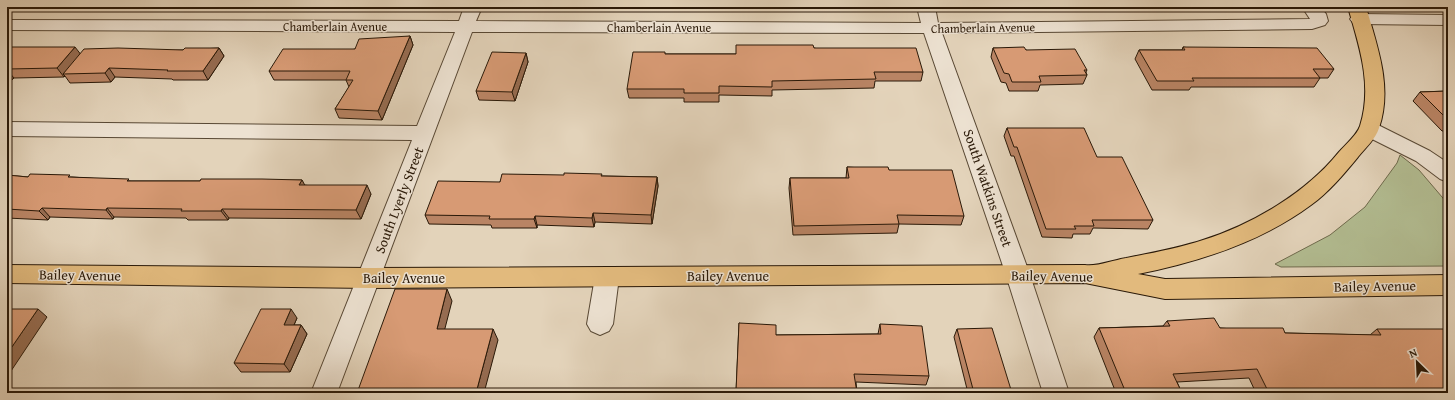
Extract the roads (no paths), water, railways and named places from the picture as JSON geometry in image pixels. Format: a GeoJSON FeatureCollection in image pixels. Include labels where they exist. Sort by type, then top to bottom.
{"type":"FeatureCollection","features":[{"type":"Feature","properties":{"kind":"main road"},"geometry":{"type":"LineString","coordinates":[[1085,274],[1143,264],[1208,248],[1263,224],[1304,199],[1337,169],[1370,129],[1375,98],[1373,62],[1358,13]]}},
{"type":"Feature","properties":{"kind":"main road","name":"Bailey Avenue"},"geometry":{"type":"LineString","coordinates":[[7,274],[369,278],[1085,274],[1165,289],[1448,285]]}},
{"type":"Feature","properties":{"kind":"street"},"geometry":{"type":"LineString","coordinates":[[7,20],[20,7]]}},
{"type":"Feature","properties":{"kind":"street","name":"South Lyerly Street"},"geometry":{"type":"LineString","coordinates":[[324,393],[473,7]]}},
{"type":"Feature","properties":{"kind":"street","name":"South Watkins Street"},"geometry":{"type":"LineString","coordinates":[[926,7],[931,28],[1018,275],[1056,393]]}},
{"type":"Feature","properties":{"kind":"street"},"geometry":{"type":"LineString","coordinates":[[1358,13],[1448,20]]}},
{"type":"Feature","properties":{"kind":"street","name":"Chamberlain Avenue"},"geometry":{"type":"LineString","coordinates":[[7,25],[931,28],[1311,15]]}},
{"type":"Feature","properties":{"kind":"street"},"geometry":{"type":"LineString","coordinates":[[7,129],[424,133]]}},
{"type":"Feature","properties":{"kind":"street"},"geometry":{"type":"LineString","coordinates":[[1370,129],[1423,156],[1448,174]]}},
{"type":"Feature","properties":{"kind":"street"},"geometry":{"type":"LineString","coordinates":[[600,324],[607,277]]}}]}
